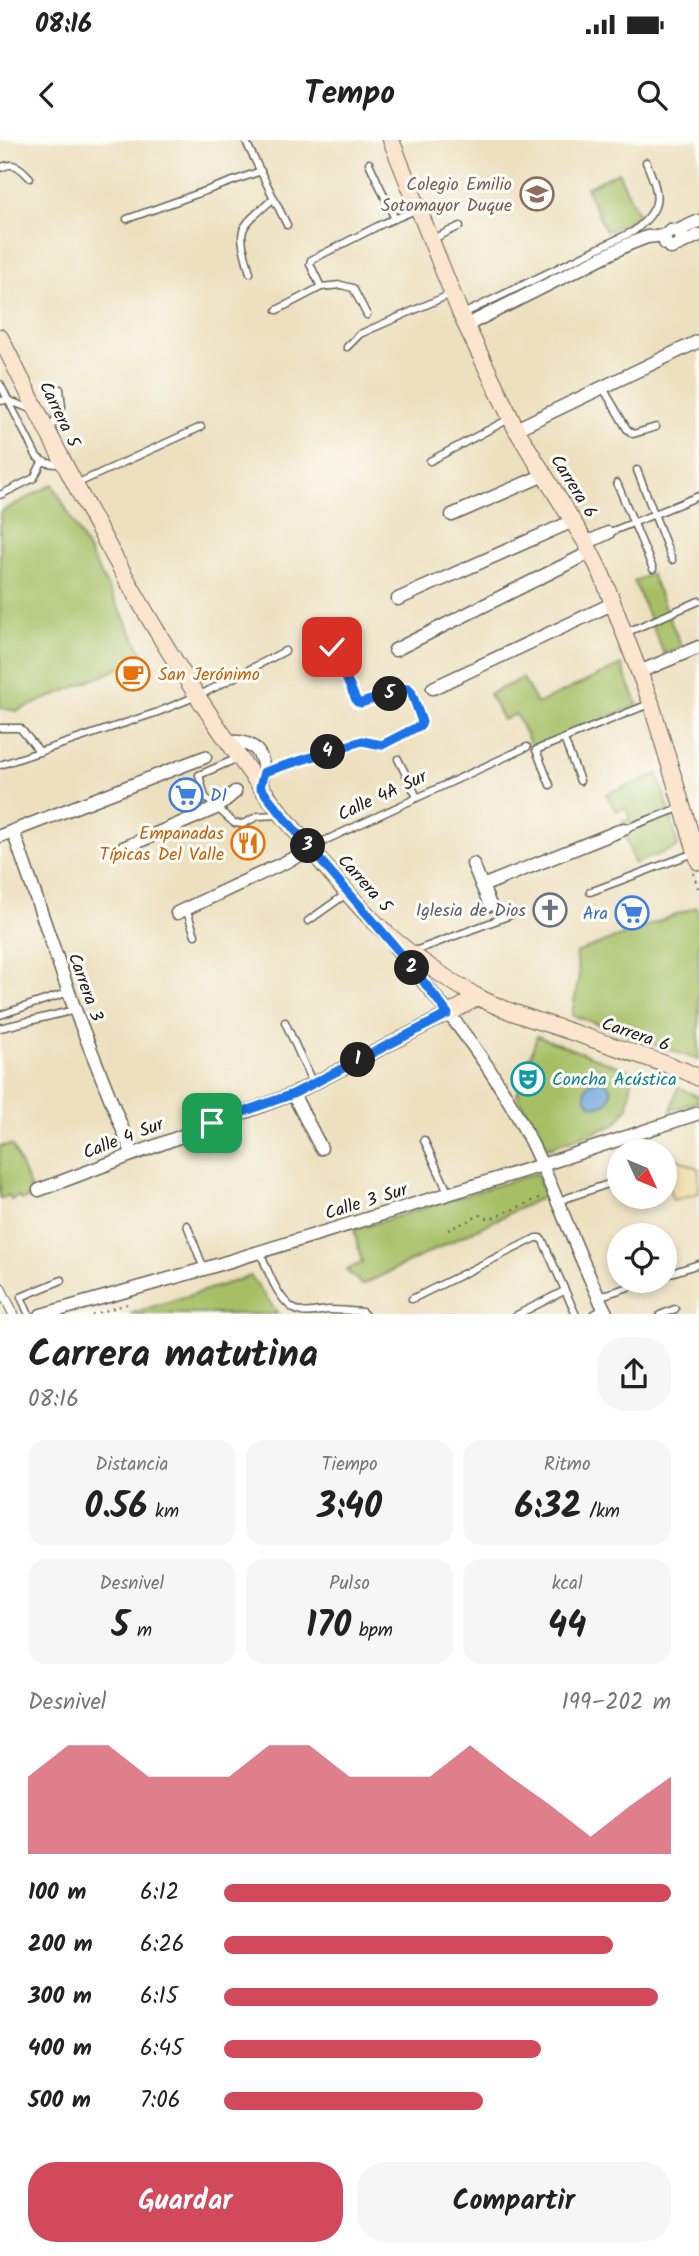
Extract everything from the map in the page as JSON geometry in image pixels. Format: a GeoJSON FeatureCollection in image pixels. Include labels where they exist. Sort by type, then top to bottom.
{"type":"FeatureCollection","features":[{"type":"Feature","properties":{"kind":"main road","name":"Carrera 6"},"geometry":{"type":"LineString","coordinates":[[391,140],[464,320],[513,424],[588,547],[614,603],[651,703],[698,857]]}},
{"type":"Feature","properties":{"kind":"main road","name":"Carrera 5"},"geometry":{"type":"LineString","coordinates":[[0,337],[74,484],[197,696],[238,758],[262,779],[282,816],[379,927]]}},
{"type":"Feature","properties":{"kind":"main road","name":"Carrera 6"},"geometry":{"type":"LineString","coordinates":[[379,927],[411,953],[478,997],[517,1014],[685,1070],[699,1078]]}},
{"type":"Feature","properties":{"kind":"main road"},"geometry":{"type":"LineString","coordinates":[[448,1014],[478,997]]}},
{"type":"Feature","properties":{"kind":"street"},"geometry":{"type":"LineString","coordinates":[[674,236],[699,221]]}},
{"type":"Feature","properties":{"kind":"street"},"geometry":{"type":"LineString","coordinates":[[464,320],[648,237],[699,235]]}},
{"type":"Feature","properties":{"kind":"street"},"geometry":{"type":"LineString","coordinates":[[513,424],[699,341]]}},
{"type":"Feature","properties":{"kind":"street"},"geometry":{"type":"LineString","coordinates":[[452,515],[544,475]]}},
{"type":"Feature","properties":{"kind":"street"},"geometry":{"type":"LineString","coordinates":[[398,599],[573,521]]}},
{"type":"Feature","properties":{"kind":"street"},"geometry":{"type":"LineString","coordinates":[[395,650],[588,547],[608,533]]}},
{"type":"Feature","properties":{"kind":"street"},"geometry":{"type":"LineString","coordinates":[[433,688],[614,603]]}},
{"type":"Feature","properties":{"kind":"street"},"geometry":{"type":"LineString","coordinates":[[639,672],[699,647]]}},
{"type":"Feature","properties":{"kind":"street"},"geometry":{"type":"LineString","coordinates":[[227,742],[249,744],[257,751],[263,761],[262,779]]}},
{"type":"Feature","properties":{"kind":"street"},"geometry":{"type":"LineString","coordinates":[[0,836],[205,757]]}},
{"type":"Feature","properties":{"kind":"street"},"geometry":{"type":"LineString","coordinates":[[121,849],[216,808],[235,792]]}},
{"type":"Feature","properties":{"kind":"street"},"geometry":{"type":"LineString","coordinates":[[482,886],[624,830]]}},
{"type":"Feature","properties":{"kind":"street","name":"Carrera 3"},"geometry":{"type":"LineString","coordinates":[[13,831],[75,1010],[132,1153]]}},
{"type":"Feature","properties":{"kind":"street","name":"Calle 4A Sur"},"geometry":{"type":"LineString","coordinates":[[182,911],[311,850]]}},
{"type":"Feature","properties":{"kind":"street"},"geometry":{"type":"LineString","coordinates":[[473,864],[490,905]]}},
{"type":"Feature","properties":{"kind":"street","name":"Carrera 5"},"geometry":{"type":"LineString","coordinates":[[379,927],[448,1014],[509,1101],[542,1165],[600,1309]]}},
{"type":"Feature","properties":{"kind":"street","name":"Calle 4 Sur"},"geometry":{"type":"LineString","coordinates":[[39,1190],[293,1094],[448,1014]]}},
{"type":"Feature","properties":{"kind":"street"},"geometry":{"type":"LineString","coordinates":[[293,1094],[321,1149]]}},
{"type":"Feature","properties":{"kind":"street","name":"Calle 3 Sur"},"geometry":{"type":"LineString","coordinates":[[41,1314],[204,1269],[542,1165],[699,1113]]}},
{"type":"Feature","properties":{"kind":"street"},"geometry":{"type":"LineString","coordinates":[[0,1287],[14,1314]]}},
{"type":"Feature","properties":{"kind":"lane"},"geometry":{"type":"LineString","coordinates":[[245,140],[287,225]]}},
{"type":"Feature","properties":{"kind":"lane"},"geometry":{"type":"LineString","coordinates":[[464,320],[634,231],[646,222],[653,213],[658,195],[646,162]]}},
{"type":"Feature","properties":{"kind":"lane"},"geometry":{"type":"LineString","coordinates":[[369,163],[395,219]]}},
{"type":"Feature","properties":{"kind":"lane"},"geometry":{"type":"LineString","coordinates":[[0,168],[9,164],[18,166],[30,178]]}},
{"type":"Feature","properties":{"kind":"lane"},"geometry":{"type":"LineString","coordinates":[[127,219],[261,171]]}},
{"type":"Feature","properties":{"kind":"lane"},"geometry":{"type":"LineString","coordinates":[[250,273],[241,237],[244,224],[274,198]]}},
{"type":"Feature","properties":{"kind":"lane"},"geometry":{"type":"LineString","coordinates":[[321,287],[310,264],[311,260],[419,209]]}},
{"type":"Feature","properties":{"kind":"lane"},"geometry":{"type":"LineString","coordinates":[[431,240],[460,226]]}},
{"type":"Feature","properties":{"kind":"lane"},"geometry":{"type":"LineString","coordinates":[[277,310],[321,287],[341,285],[353,288],[367,315]]}},
{"type":"Feature","properties":{"kind":"lane"},"geometry":{"type":"LineString","coordinates":[[347,347],[360,334],[453,293]]}},
{"type":"Feature","properties":{"kind":"lane"},"geometry":{"type":"LineString","coordinates":[[0,386],[4,400],[37,457],[42,462],[64,464]]}},
{"type":"Feature","properties":{"kind":"lane"},"geometry":{"type":"LineString","coordinates":[[603,386],[627,429],[633,434],[656,426]]}},
{"type":"Feature","properties":{"kind":"lane"},"geometry":{"type":"LineString","coordinates":[[48,432],[62,407],[60,388]]}},
{"type":"Feature","properties":{"kind":"lane"},"geometry":{"type":"LineString","coordinates":[[4,400],[38,411]]}},
{"type":"Feature","properties":{"kind":"lane"},"geometry":{"type":"LineString","coordinates":[[430,461],[513,424]]}},
{"type":"Feature","properties":{"kind":"lane"},"geometry":{"type":"LineString","coordinates":[[74,484],[201,427]]}},
{"type":"Feature","properties":{"kind":"lane"},"geometry":{"type":"LineString","coordinates":[[0,495],[34,478],[42,462]]}},
{"type":"Feature","properties":{"kind":"lane"},"geometry":{"type":"LineString","coordinates":[[637,470],[672,560]]}},
{"type":"Feature","properties":{"kind":"lane"},"geometry":{"type":"LineString","coordinates":[[617,483],[653,569]]}},
{"type":"Feature","properties":{"kind":"lane"},"geometry":{"type":"LineString","coordinates":[[608,533],[699,496]]}},
{"type":"Feature","properties":{"kind":"lane"},"geometry":{"type":"LineString","coordinates":[[625,633],[699,601]]}},
{"type":"Feature","properties":{"kind":"lane"},"geometry":{"type":"LineString","coordinates":[[262,779],[362,741],[382,745],[421,725],[408,688],[357,702],[332,647]]}},
{"type":"Feature","properties":{"kind":"lane"},"geometry":{"type":"LineString","coordinates":[[0,765],[158,712],[197,696],[285,651]]}},
{"type":"Feature","properties":{"kind":"lane"},"geometry":{"type":"LineString","coordinates":[[550,785],[536,750],[651,703]]}},
{"type":"Feature","properties":{"kind":"lane"},"geometry":{"type":"LineString","coordinates":[[0,728],[20,729],[40,752]]}},
{"type":"Feature","properties":{"kind":"lane"},"geometry":{"type":"LineString","coordinates":[[564,740],[580,782]]}},
{"type":"Feature","properties":{"kind":"lane","name":"Calle 4A Sur"},"geometry":{"type":"LineString","coordinates":[[311,850],[416,797],[527,747]]}},
{"type":"Feature","properties":{"kind":"lane"},"geometry":{"type":"LineString","coordinates":[[238,758],[199,775],[205,797],[234,824],[243,824],[258,816],[282,816]]}},
{"type":"Feature","properties":{"kind":"lane"},"geometry":{"type":"LineString","coordinates":[[398,759],[416,797]]}},
{"type":"Feature","properties":{"kind":"lane"},"geometry":{"type":"LineString","coordinates":[[624,830],[684,806]]}},
{"type":"Feature","properties":{"kind":"lane"},"geometry":{"type":"LineString","coordinates":[[590,892],[698,857]]}},
{"type":"Feature","properties":{"kind":"lane"},"geometry":{"type":"LineString","coordinates":[[308,921],[348,893]]}},
{"type":"Feature","properties":{"kind":"lane"},"geometry":{"type":"LineString","coordinates":[[182,911],[195,935]]}},
{"type":"Feature","properties":{"kind":"lane"},"geometry":{"type":"LineString","coordinates":[[411,953],[516,913]]}},
{"type":"Feature","properties":{"kind":"lane"},"geometry":{"type":"LineString","coordinates":[[0,1015],[69,992]]}},
{"type":"Feature","properties":{"kind":"lane"},"geometry":{"type":"LineString","coordinates":[[0,1028],[75,1010]]}},
{"type":"Feature","properties":{"kind":"lane"},"geometry":{"type":"LineString","coordinates":[[285,1022],[313,1084]]}},
{"type":"Feature","properties":{"kind":"lane"},"geometry":{"type":"LineString","coordinates":[[424,1140],[449,1194]]}},
{"type":"Feature","properties":{"kind":"lane"},"geometry":{"type":"LineString","coordinates":[[555,1197],[607,1183]]}},
{"type":"Feature","properties":{"kind":"lane"},"geometry":{"type":"LineString","coordinates":[[187,1225],[204,1269]]}},
{"type":"Feature","properties":{"kind":"lane"},"geometry":{"type":"LineString","coordinates":[[412,1299],[536,1238],[543,1241],[576,1314]]}},
{"type":"Feature","properties":{"kind":"lane"},"geometry":{"type":"LineString","coordinates":[[260,1251],[270,1276],[283,1299],[292,1308],[302,1312],[331,1310],[365,1314]]}},
{"type":"Feature","properties":{"kind":"lane"},"geometry":{"type":"LineString","coordinates":[[677,1271],[699,1264]]}},
{"type":"Feature","properties":{"kind":"lane"},"geometry":{"type":"LineString","coordinates":[[29,1314],[20,1297],[62,1280]]}},
{"type":"Feature","properties":{"kind":"lane"},"geometry":{"type":"LineString","coordinates":[[517,1314],[565,1291]]}},
{"type":"Feature","properties":{"kind":"lane"},"geometry":{"type":"LineString","coordinates":[[600,1309],[627,1293]]}},
{"type":"Feature","properties":{"kind":"lane"},"geometry":{"type":"LineString","coordinates":[[660,1314],[676,1309]]}},
{"type":"Feature","properties":{"kind":"path"},"geometry":{"type":"LineString","coordinates":[[448,1230],[480,1215],[495,1218],[555,1197]]}},
{"type":"Feature","properties":{"kind":"green space"},"geometry":{"type":"Polygon","coordinates":[[[618,172],[639,216],[606,232],[586,188],[618,172]]]}},
{"type":"Feature","properties":{"kind":"green space"},"geometry":{"type":"Polygon","coordinates":[[[53,484],[145,658],[17,711],[0,708],[0,512],[53,484]]]}},
{"type":"Feature","properties":{"kind":"green space"},"geometry":{"type":"Polygon","coordinates":[[[651,574],[682,648],[664,654],[634,581],[651,574]]]}},
{"type":"Feature","properties":{"kind":"green space"},"geometry":{"type":"Polygon","coordinates":[[[621,665],[638,705],[538,748],[532,747],[516,714],[503,720],[489,694],[523,678],[537,704],[621,665]]]}},
{"type":"Feature","properties":{"kind":"green space"},"geometry":{"type":"Polygon","coordinates":[[[658,774],[678,847],[634,864],[622,822],[630,820],[626,808],[616,811],[606,794],[658,774]]]}},
{"type":"Feature","properties":{"kind":"green space"},"geometry":{"type":"Polygon","coordinates":[[[696,907],[699,916],[699,1060],[572,1015],[579,975],[576,953],[696,907]]]}},
{"type":"Feature","properties":{"kind":"green space"},"geometry":{"type":"Polygon","coordinates":[[[537,1036],[641,1075],[632,1078],[628,1107],[615,1125],[548,1148],[517,1095],[537,1036]]]}},
{"type":"Feature","properties":{"kind":"green space"},"geometry":{"type":"Polygon","coordinates":[[[678,1087],[699,1097],[699,1102],[671,1110],[678,1087]]]}},
{"type":"Feature","properties":{"kind":"green space"},"geometry":{"type":"Polygon","coordinates":[[[12,1145],[34,1196],[21,1200],[18,1196],[11,1200],[9,1195],[0,1199],[0,1146],[12,1145]]]}},
{"type":"Feature","properties":{"kind":"green space"},"geometry":{"type":"Polygon","coordinates":[[[536,1173],[545,1196],[362,1285],[346,1270],[362,1263],[354,1230],[536,1173]]]}},
{"type":"Feature","properties":{"kind":"green space"},"geometry":{"type":"Polygon","coordinates":[[[251,1276],[278,1314],[129,1314],[251,1276]]]}},
{"type":"Feature","properties":{"kind":"sand"},"geometry":{"type":"Polygon","coordinates":[[[677,1159],[699,1169],[699,1193],[677,1199],[677,1159]]]}},
{"type":"Feature","properties":{"kind":"water"},"geometry":{"type":"Polygon","coordinates":[[[598,1080],[607,1084],[611,1093],[607,1102],[598,1106],[589,1102],[585,1093],[589,1084],[598,1080]]]}},
{"type":"Feature","properties":{"kind":"place","name":"Colegio Emilio Sotomayor Duque"},"geometry":{"type":"Point","coordinates":[537,194]}},
{"type":"Feature","properties":{"kind":"place","name":"San Jerónimo"},"geometry":{"type":"Point","coordinates":[133,674]}},
{"type":"Feature","properties":{"kind":"place","name":"D1"},"geometry":{"type":"Point","coordinates":[186,795]}},
{"type":"Feature","properties":{"kind":"place","name":"Empanadas Típicas Del Valle"},"geometry":{"type":"Point","coordinates":[248,843]}},
{"type":"Feature","properties":{"kind":"place","name":"Iglesia de Dios"},"geometry":{"type":"Point","coordinates":[550,910]}},
{"type":"Feature","properties":{"kind":"place","name":"Ara"},"geometry":{"type":"Point","coordinates":[632,913]}},
{"type":"Feature","properties":{"kind":"place","name":"Concha Acústica"},"geometry":{"type":"Point","coordinates":[528,1079]}},
{"type":"Feature","properties":{"kind":"route"},"geometry":{"type":"LineString","coordinates":[[212,1123],[293,1094],[448,1014],[379,927],[330,873],[260,787],[264,772],[362,741],[382,745],[421,725],[408,688],[357,702],[332,647]]}}]}
